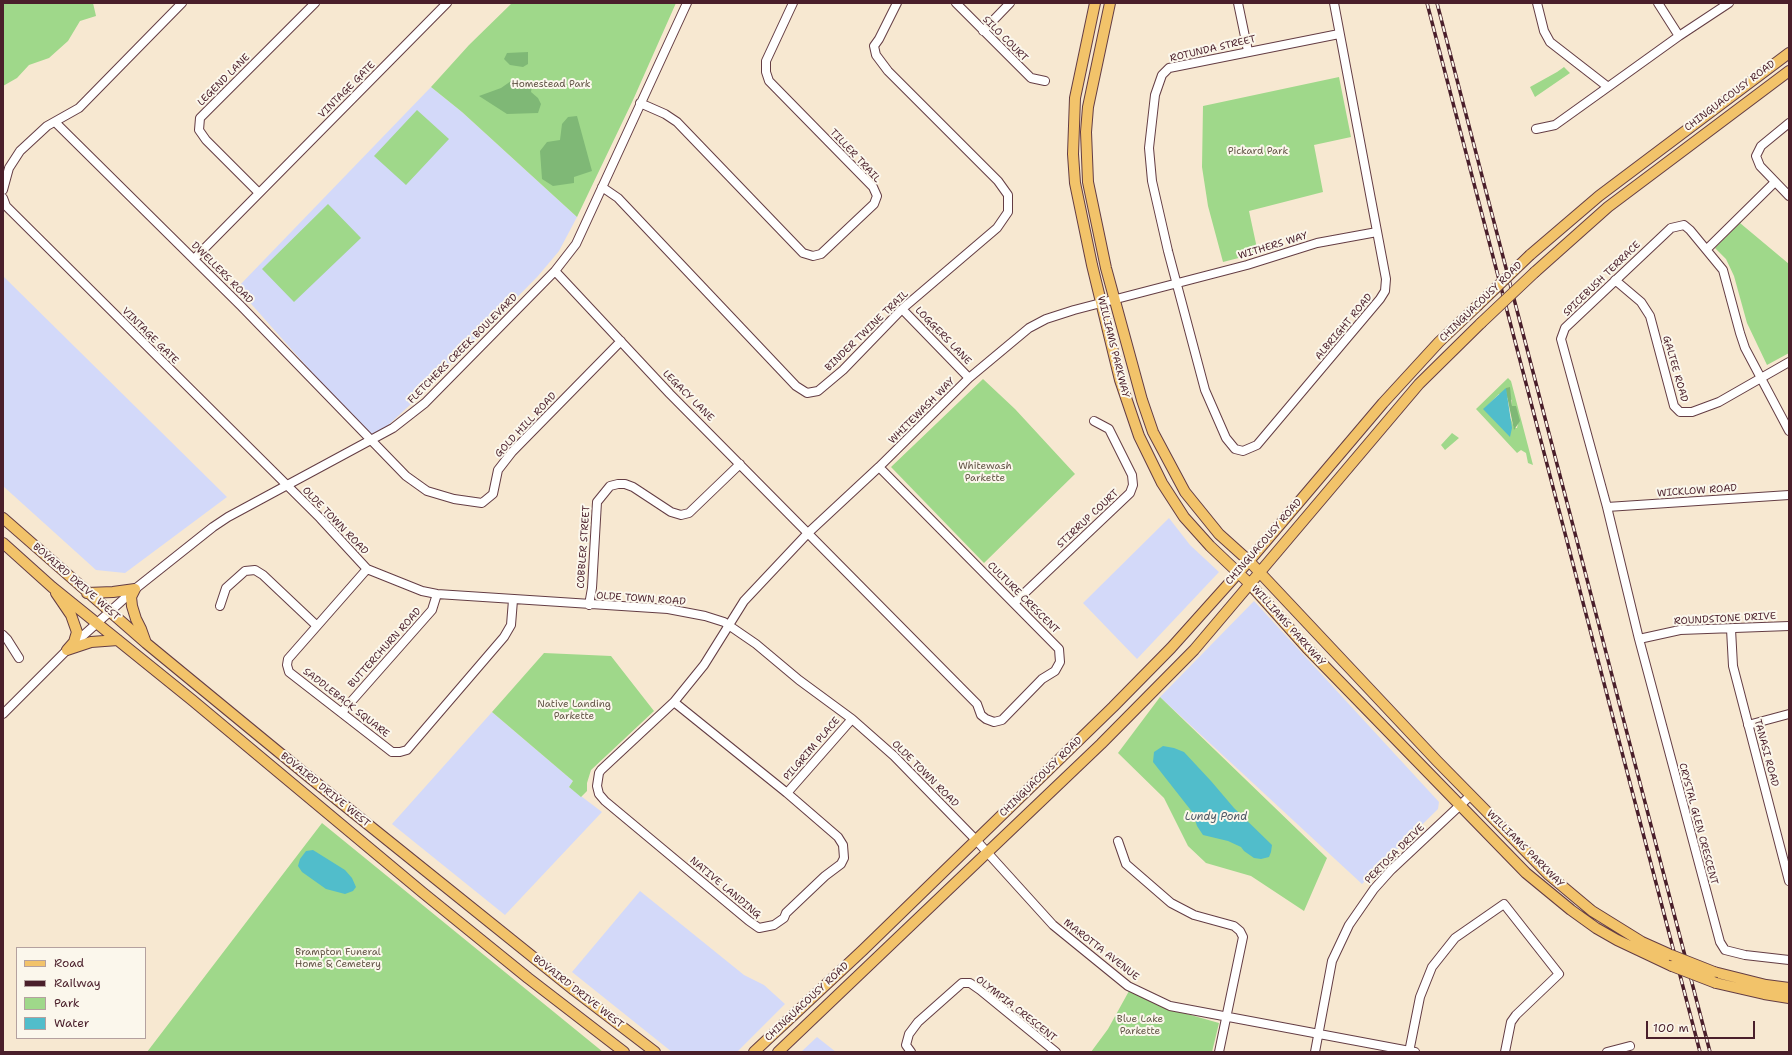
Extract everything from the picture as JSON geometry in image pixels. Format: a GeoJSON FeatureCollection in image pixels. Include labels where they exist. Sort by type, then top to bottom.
{"type":"FeatureCollection","features":[{"type":"Feature","properties":{"kind":"main road","name":"WILLIAMS PARKWAY"},"geometry":{"type":"LineString","coordinates":[[1096,3],[1075,98],[1073,154],[1075,183],[1101,303],[1124,393],[1139,436],[1152,466],[1188,523],[1249,583],[1307,648],[1526,873],[1571,910],[1617,940],[1672,966],[1716,983],[1789,998]]}},
{"type":"Feature","properties":{"kind":"main road","name":"WILLIAMS PARKWAY"},"geometry":{"type":"LineString","coordinates":[[1110,3],[1088,107],[1086,157],[1094,213],[1114,299],[1142,400],[1153,432],[1185,492],[1202,516],[1219,534],[1260,572],[1471,795],[1549,875],[1570,893],[1616,927],[1642,942],[1671,955],[1714,972],[1766,985],[1789,988]]}},
{"type":"Feature","properties":{"kind":"main road","name":"CHINGUACOUSY ROAD"},"geometry":{"type":"LineString","coordinates":[[754,1052],[863,950],[1113,708],[1171,648],[1249,561],[1383,403],[1439,342],[1530,255],[1599,196],[1789,53]]}},
{"type":"Feature","properties":{"kind":"main road","name":"CHINGUACOUSY ROAD"},"geometry":{"type":"LineString","coordinates":[[778,1052],[913,922],[988,853],[1173,672],[1194,650],[1249,583],[1260,572],[1419,384],[1481,323],[1535,272],[1608,207],[1789,71]]}},
{"type":"Feature","properties":{"kind":"main road","name":"BOVAIRD DRIVE WEST"},"geometry":{"type":"LineString","coordinates":[[3,518],[146,643],[539,963],[655,1052]]}},
{"type":"Feature","properties":{"kind":"main road","name":"BOVAIRD DRIVE WEST"},"geometry":{"type":"LineString","coordinates":[[3,543],[52,586],[528,978],[624,1052]]}},
{"type":"Feature","properties":{"kind":"main road"},"geometry":{"type":"LineString","coordinates":[[52,586],[71,615],[75,625],[76,637],[67,650]]}},
{"type":"Feature","properties":{"kind":"main road"},"geometry":{"type":"LineString","coordinates":[[87,592],[114,592],[135,588]]}},
{"type":"Feature","properties":{"kind":"main road"},"geometry":{"type":"LineString","coordinates":[[135,588],[131,597],[133,611],[146,643]]}},
{"type":"Feature","properties":{"kind":"main road"},"geometry":{"type":"LineString","coordinates":[[67,650],[91,642],[118,640]]}},
{"type":"Feature","properties":{"kind":"main road"},"geometry":{"type":"LineString","coordinates":[[528,978],[539,963]]}},
{"type":"Feature","properties":{"kind":"street"},"geometry":{"type":"LineString","coordinates":[[3,190],[9,168],[20,151],[47,126],[56,123],[80,108],[182,3]]}},
{"type":"Feature","properties":{"kind":"street","name":"LEGEND LANE"},"geometry":{"type":"LineString","coordinates":[[259,193],[206,140],[199,130],[200,118],[315,3]]}},
{"type":"Feature","properties":{"kind":"street","name":"VINTAGE GATE"},"geometry":{"type":"LineString","coordinates":[[194,260],[446,3]]}},
{"type":"Feature","properties":{"kind":"street","name":"FLETCHERS CREEK BOULEVARD"},"geometry":{"type":"LineString","coordinates":[[3,714],[67,650],[135,588],[228,517],[393,428],[425,403],[555,271],[576,244],[687,3]]}},
{"type":"Feature","properties":{"kind":"street","name":"TILLER TRAIL"},"geometry":{"type":"LineString","coordinates":[[640,103],[665,114],[677,122],[803,253],[813,256],[821,254],[874,204],[877,196],[873,187],[769,82],[766,72],[766,62],[793,3]]}},
{"type":"Feature","properties":{"kind":"street","name":"BINDER TWINE TRAIL"},"geometry":{"type":"LineString","coordinates":[[602,187],[618,198],[796,386],[807,393],[818,391],[829,383],[902,309],[998,228],[1008,212],[1008,195],[998,181],[888,71],[876,55],[874,46],[897,3]]}},
{"type":"Feature","properties":{"kind":"street","name":"SILO COURT"},"geometry":{"type":"LineString","coordinates":[[956,3],[1030,78],[1045,81]]}},
{"type":"Feature","properties":{"kind":"street"},"geometry":{"type":"LineString","coordinates":[[983,31],[1010,3]]}},
{"type":"Feature","properties":{"kind":"street"},"geometry":{"type":"LineString","coordinates":[[1238,3],[1248,51]]}},
{"type":"Feature","properties":{"kind":"street","name":"ALBRIGHT ROAD"},"geometry":{"type":"LineString","coordinates":[[1176,284],[1185,310],[1205,390],[1226,438],[1235,449],[1243,451],[1257,445],[1380,299],[1385,291],[1386,279],[1334,3]]}},
{"type":"Feature","properties":{"kind":"street"},"geometry":{"type":"LineString","coordinates":[[1537,3],[1544,31],[1550,42],[1608,87]]}},
{"type":"Feature","properties":{"kind":"street"},"geometry":{"type":"LineString","coordinates":[[1658,3],[1680,36]]}},
{"type":"Feature","properties":{"kind":"street"},"geometry":{"type":"LineString","coordinates":[[1536,129],[1555,125],[1728,3]]}},
{"type":"Feature","properties":{"kind":"street","name":"ROTUNDA STREET"},"geometry":{"type":"LineString","coordinates":[[1176,284],[1152,181],[1149,148],[1154,95],[1158,83],[1169,68],[1339,34]]}},
{"type":"Feature","properties":{"kind":"street","name":"DWELLERS ROAD"},"geometry":{"type":"LineString","coordinates":[[56,123],[372,440]]}},
{"type":"Feature","properties":{"kind":"street"},"geometry":{"type":"LineString","coordinates":[[1789,123],[1762,146],[1756,156],[1760,166],[1789,196]]}},
{"type":"Feature","properties":{"kind":"street"},"geometry":{"type":"LineString","coordinates":[[1707,249],[1775,182]]}},
{"type":"Feature","properties":{"kind":"street","name":"VINTAGE GATE"},"geometry":{"type":"LineString","coordinates":[[3,198],[6,206],[286,486]]}},
{"type":"Feature","properties":{"kind":"street","name":"SPICEBUSH TERRACE"},"geometry":{"type":"LineString","coordinates":[[1638,639],[1607,507],[1561,339],[1565,328],[1671,228],[1684,225],[1707,249],[1723,270],[1740,333],[1760,378],[1789,431]]}},
{"type":"Feature","properties":{"kind":"street","name":"WITHERS WAY"},"geometry":{"type":"LineString","coordinates":[[1176,284],[1247,265],[1317,243],[1377,232]]}},
{"type":"Feature","properties":{"kind":"street","name":"LEGACY LANE"},"geometry":{"type":"LineString","coordinates":[[555,271],[808,533]]}},
{"type":"Feature","properties":{"kind":"street","name":"GALTEE ROAD"},"geometry":{"type":"LineString","coordinates":[[1615,280],[1641,302],[1650,316],[1674,406],[1680,412],[1692,412],[1719,402],[1760,378]]}},
{"type":"Feature","properties":{"kind":"street","name":"WHITEWASH WAY"},"geometry":{"type":"LineString","coordinates":[[729,626],[744,601],[808,533],[879,467],[969,378],[1029,328],[1046,319],[1114,299],[1176,284]]}},
{"type":"Feature","properties":{"kind":"street","name":"LOGGERS LANE"},"geometry":{"type":"LineString","coordinates":[[902,309],[969,378]]}},
{"type":"Feature","properties":{"kind":"street","name":"GOLD HILL ROAD"},"geometry":{"type":"LineString","coordinates":[[372,440],[406,476],[427,491],[454,500],[482,503],[493,494],[498,470],[512,452],[621,341]]}},
{"type":"Feature","properties":{"kind":"street"},"geometry":{"type":"LineString","coordinates":[[1760,378],[1789,362]]}},
{"type":"Feature","properties":{"kind":"street","name":"STIRRUP COURT"},"geometry":{"type":"LineString","coordinates":[[1014,603],[1130,493],[1133,485],[1132,476],[1109,429],[1094,421]]}},
{"type":"Feature","properties":{"kind":"street","name":"COBBLER STREET"},"geometry":{"type":"LineString","coordinates":[[589,605],[592,588],[597,502],[610,486],[625,484],[633,487],[670,512],[681,515],[689,513],[740,464]]}},
{"type":"Feature","properties":{"kind":"street","name":"CULTURE CRESCENT"},"geometry":{"type":"LineString","coordinates":[[808,533],[976,704],[981,715],[986,720],[994,722],[1002,720],[1007,716],[1042,679],[1055,671],[1060,662],[1060,648],[879,467]]}},
{"type":"Feature","properties":{"kind":"street","name":"OLDE TOWN ROAD"},"geometry":{"type":"LineString","coordinates":[[286,486],[320,518],[367,569],[422,591],[437,594],[513,600],[668,610],[705,616],[729,626],[756,644],[799,680],[852,718],[894,756],[976,840]]}},
{"type":"Feature","properties":{"kind":"street","name":"WICKLOW ROAD"},"geometry":{"type":"LineString","coordinates":[[1607,507],[1789,495]]}},
{"type":"Feature","properties":{"kind":"street","name":"SADDLEBACK SQUARE"},"geometry":{"type":"LineString","coordinates":[[367,569],[288,659],[289,672],[392,752],[407,750],[504,637],[511,625],[513,600]]}},
{"type":"Feature","properties":{"kind":"street"},"geometry":{"type":"LineString","coordinates":[[220,606],[226,588],[246,571],[255,570],[263,574],[316,626]]}},
{"type":"Feature","properties":{"kind":"street","name":"BUTTERCHURN ROAD"},"geometry":{"type":"LineString","coordinates":[[342,712],[432,610],[437,594]]}},
{"type":"Feature","properties":{"kind":"street","name":"NATIVE LANDING"},"geometry":{"type":"LineString","coordinates":[[674,702],[787,793],[838,837],[843,844],[844,858],[841,864],[824,876],[774,926],[759,928],[748,921],[605,801],[599,794],[598,779],[601,770],[674,702],[704,666],[729,626]]}},
{"type":"Feature","properties":{"kind":"street","name":"ROUNDSTONE DRIVE"},"geometry":{"type":"LineString","coordinates":[[1638,639],[1680,630],[1789,626]]}},
{"type":"Feature","properties":{"kind":"street","name":"TANASI ROAD"},"geometry":{"type":"LineString","coordinates":[[1731,629],[1733,666],[1789,881]]}},
{"type":"Feature","properties":{"kind":"street"},"geometry":{"type":"LineString","coordinates":[[3,635],[19,658]]}},
{"type":"Feature","properties":{"kind":"street","name":"CRYSTAL GLEN CRESCENT"},"geometry":{"type":"LineString","coordinates":[[1638,639],[1720,942],[1725,950],[1745,955],[1789,960]]}},
{"type":"Feature","properties":{"kind":"street"},"geometry":{"type":"LineString","coordinates":[[1748,725],[1789,714]]}},
{"type":"Feature","properties":{"kind":"street","name":"PILGRIM PLACE"},"geometry":{"type":"LineString","coordinates":[[787,793],[852,718]]}},
{"type":"Feature","properties":{"kind":"street","name":"PERTOSA DRIVE"},"geometry":{"type":"LineString","coordinates":[[1315,1052],[1332,961],[1349,925],[1374,889],[1391,870],[1471,795]]}},
{"type":"Feature","properties":{"kind":"street","name":"MAROTTA AVENUE"},"geometry":{"type":"LineString","coordinates":[[976,840],[1053,925],[1128,986],[1170,1006],[1225,1018],[1411,1052]]}},
{"type":"Feature","properties":{"kind":"street"},"geometry":{"type":"LineString","coordinates":[[1118,841],[1126,864],[1171,903],[1194,915],[1234,926],[1240,930],[1243,937],[1219,1052]]}},
{"type":"Feature","properties":{"kind":"street"},"geometry":{"type":"LineString","coordinates":[[1411,1052],[1420,996],[1432,967],[1455,938],[1504,904],[1559,974],[1516,1015],[1511,1022],[1505,1052]]}},
{"type":"Feature","properties":{"kind":"street","name":"OLYMPIA CRESCENT"},"geometry":{"type":"LineString","coordinates":[[910,1052],[906,1045],[909,1034],[918,1022],[962,983],[970,983],[1056,1052]]}},
{"type":"Feature","properties":{"kind":"street"},"geometry":{"type":"LineString","coordinates":[[1607,1052],[1630,1046]]}},
{"type":"Feature","properties":{"kind":"shaded area"},"geometry":{"type":"Polygon","coordinates":[[[431,87],[462,112],[577,217],[559,251],[538,276],[424,392],[372,440],[237,288],[431,87]]]}},
{"type":"Feature","properties":{"kind":"shaded area"},"geometry":{"type":"Polygon","coordinates":[[[3,276],[227,497],[125,573],[96,570],[3,486],[3,276]]]}},
{"type":"Feature","properties":{"kind":"shaded area"},"geometry":{"type":"Polygon","coordinates":[[[1169,518],[1190,545],[1219,572],[1137,659],[1083,603],[1169,518]]]}},
{"type":"Feature","properties":{"kind":"shaded area"},"geometry":{"type":"Polygon","coordinates":[[[1254,601],[1439,802],[1438,809],[1362,884],[1160,697],[1254,601]]]}},
{"type":"Feature","properties":{"kind":"shaded area"},"geometry":{"type":"Polygon","coordinates":[[[492,712],[573,781],[569,787],[602,812],[505,915],[392,824],[492,712]]]}},
{"type":"Feature","properties":{"kind":"shaded area"},"geometry":{"type":"Polygon","coordinates":[[[640,891],[744,975],[764,985],[785,1004],[737,1052],[672,1052],[572,972],[640,891]]]}},
{"type":"Feature","properties":{"kind":"shaded area"},"geometry":{"type":"Polygon","coordinates":[[[817,1037],[822,1041],[836,1052],[801,1052],[817,1037]]]}},
{"type":"Feature","properties":{"kind":"green space"},"geometry":{"type":"Polygon","coordinates":[[[3,3],[93,3],[96,16],[80,21],[68,41],[49,58],[29,65],[17,78],[3,86],[3,3]]]}},
{"type":"Feature","properties":{"kind":"green space","name":"Homestead Park"},"geometry":{"type":"Polygon","coordinates":[[[512,3],[676,3],[633,100],[577,217],[462,112],[431,87],[469,45],[512,3]]]}},
{"type":"Feature","properties":{"kind":"green space"},"geometry":{"type":"Polygon","coordinates":[[[528,52],[528,64],[523,67],[510,65],[504,59],[507,53],[528,52]]]}},
{"type":"Feature","properties":{"kind":"green space"},"geometry":{"type":"Polygon","coordinates":[[[1564,67],[1570,73],[1535,97],[1530,87],[1564,67]]]}},
{"type":"Feature","properties":{"kind":"green space","name":"Pickard Park"},"geometry":{"type":"Polygon","coordinates":[[[1339,77],[1351,137],[1314,145],[1323,192],[1249,211],[1258,253],[1223,262],[1208,206],[1202,167],[1203,106],[1339,77]]]}},
{"type":"Feature","properties":{"kind":"green space"},"geometry":{"type":"Polygon","coordinates":[[[514,79],[532,86],[531,92],[538,98],[541,104],[538,113],[507,114],[479,96],[501,88],[514,79]]]}},
{"type":"Feature","properties":{"kind":"green space"},"geometry":{"type":"Polygon","coordinates":[[[417,110],[449,139],[406,185],[374,156],[417,110]]]}},
{"type":"Feature","properties":{"kind":"green space"},"geometry":{"type":"Polygon","coordinates":[[[577,116],[592,171],[574,177],[574,183],[553,186],[542,179],[540,151],[547,142],[560,140],[562,124],[568,117],[577,116]]]}},
{"type":"Feature","properties":{"kind":"green space"},"geometry":{"type":"Polygon","coordinates":[[[328,204],[361,238],[294,302],[262,269],[328,204]]]}},
{"type":"Feature","properties":{"kind":"green space"},"geometry":{"type":"Polygon","coordinates":[[[1740,223],[1789,264],[1789,353],[1767,365],[1747,323],[1734,276],[1726,259],[1715,248],[1740,223]]]}},
{"type":"Feature","properties":{"kind":"green space"},"geometry":{"type":"Polygon","coordinates":[[[1508,378],[1511,381],[1533,465],[1528,463],[1526,453],[1521,450],[1517,453],[1476,409],[1508,378]],[[1499,394],[1484,409],[1511,419],[1514,428],[1517,428],[1518,423],[1512,407],[1512,400],[1499,394]]]}},
{"type":"Feature","properties":{"kind":"green space","name":"Whitewash Parkette"},"geometry":{"type":"Polygon","coordinates":[[[983,379],[1015,409],[1075,474],[984,563],[891,467],[983,379]]]}},
{"type":"Feature","properties":{"kind":"green space"},"geometry":{"type":"Polygon","coordinates":[[[1510,387],[1512,406],[1516,406],[1520,421],[1514,430],[1506,391],[1506,388],[1510,387]]]}},
{"type":"Feature","properties":{"kind":"green space"},"geometry":{"type":"Polygon","coordinates":[[[1452,433],[1459,438],[1445,450],[1441,445],[1452,433]]]}},
{"type":"Feature","properties":{"kind":"green space","name":"Native Landing Parkette"},"geometry":{"type":"Polygon","coordinates":[[[544,653],[611,656],[654,711],[591,770],[587,783],[587,791],[581,797],[569,787],[573,781],[492,712],[544,653]]]}},
{"type":"Feature","properties":{"kind":"green space"},"geometry":{"type":"Polygon","coordinates":[[[1160,697],[1327,858],[1304,911],[1251,876],[1206,863],[1188,846],[1164,798],[1118,753],[1160,697]]]}},
{"type":"Feature","properties":{"kind":"green space","name":"Brampton Funeral Home & Cemetery"},"geometry":{"type":"Polygon","coordinates":[[[322,823],[603,1052],[147,1052],[322,823]]]}},
{"type":"Feature","properties":{"kind":"green space","name":"Blue Lake Parkette"},"geometry":{"type":"Polygon","coordinates":[[[1129,991],[1166,1008],[1219,1023],[1212,1052],[1091,1052],[1108,1029],[1129,991]]]}},
{"type":"Feature","properties":{"kind":"water"},"geometry":{"type":"Polygon","coordinates":[[[1506,388],[1512,428],[1510,437],[1483,409],[1506,388]]]}},
{"type":"Feature","properties":{"kind":"water","name":"Lundy Pond"},"geometry":{"type":"Polygon","coordinates":[[[1163,746],[1184,752],[1234,808],[1272,845],[1269,857],[1261,859],[1254,858],[1241,847],[1228,841],[1203,835],[1197,826],[1193,813],[1153,762],[1154,752],[1163,746]]]}},
{"type":"Feature","properties":{"kind":"water"},"geometry":{"type":"Polygon","coordinates":[[[313,850],[345,870],[352,878],[356,887],[353,891],[345,894],[326,889],[302,872],[298,866],[300,859],[306,851],[313,850]]]}},
{"type":"Feature","properties":{"kind":"railway"},"geometry":{"type":"LineString","coordinates":[[1427,3],[1700,1052]]}},
{"type":"Feature","properties":{"kind":"railway"},"geometry":{"type":"LineString","coordinates":[[1437,3],[1710,1052]]}}]}
